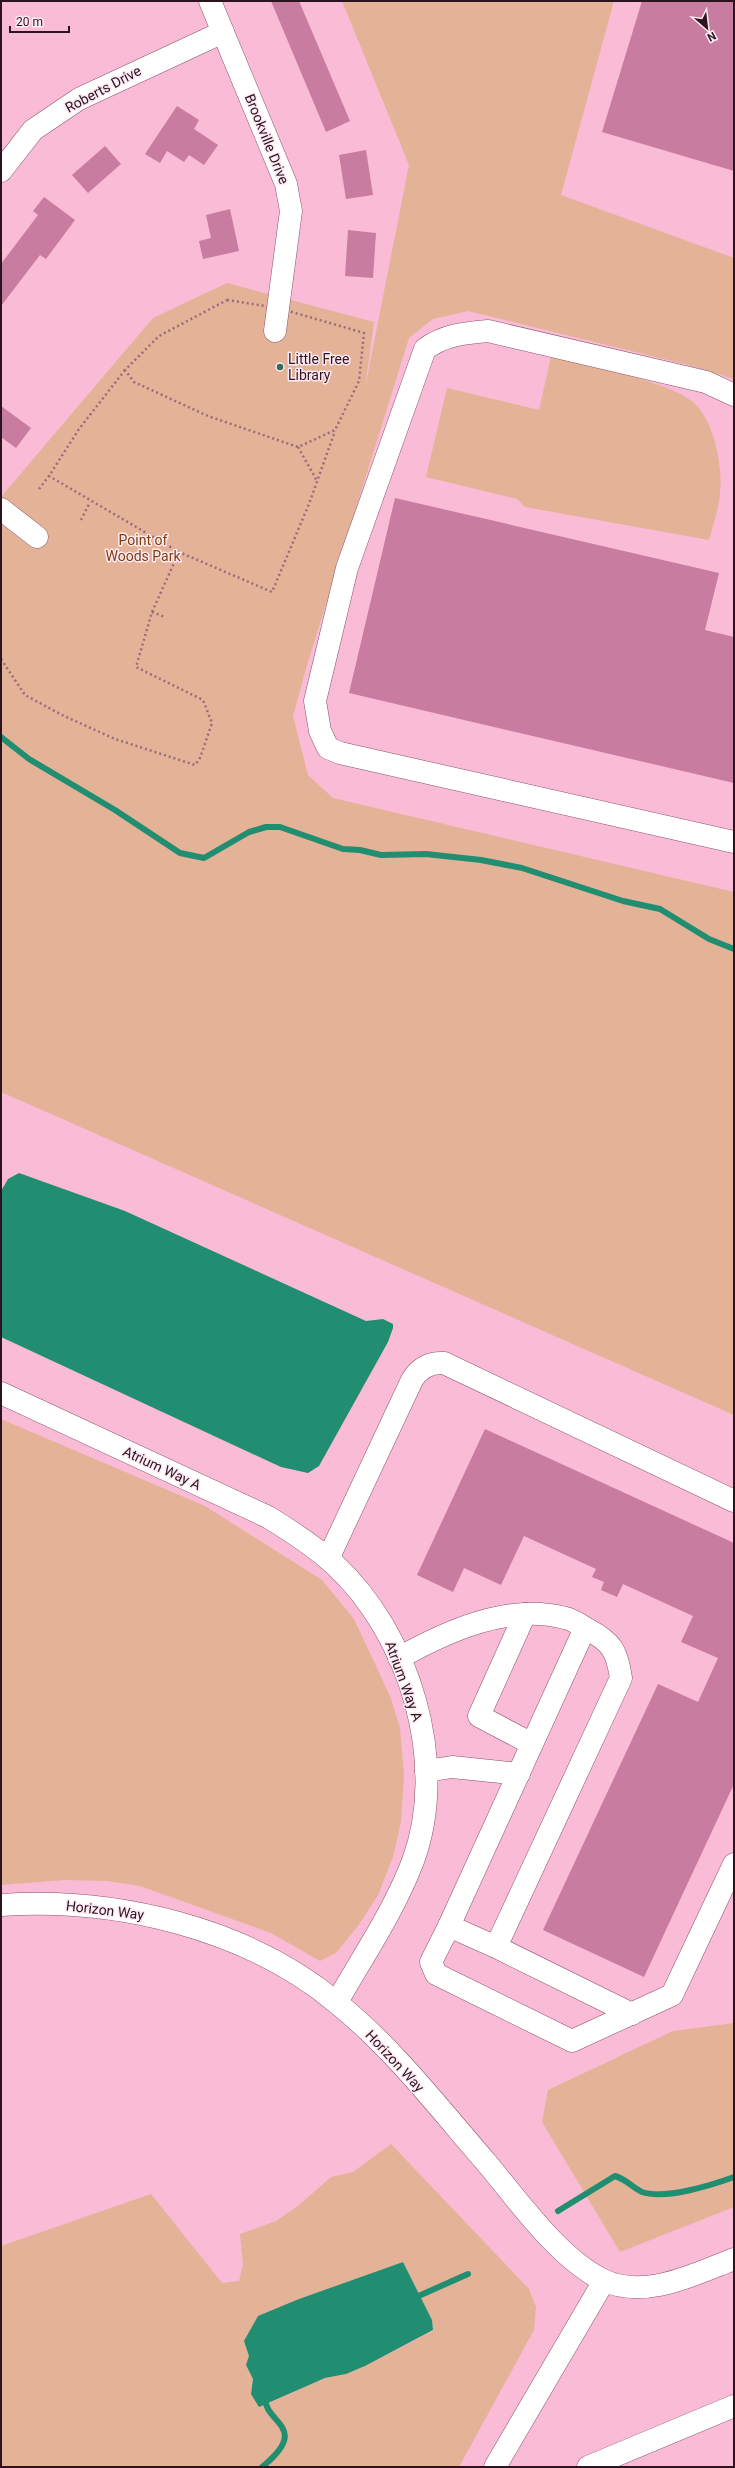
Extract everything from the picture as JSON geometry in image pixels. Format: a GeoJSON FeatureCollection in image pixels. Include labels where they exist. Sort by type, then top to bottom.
{"type":"FeatureCollection","features":[{"type":"Feature","properties":{"kind":"street","name":"Brookville Drive"},"geometry":{"type":"LineString","coordinates":[[210,1],[286,184],[291,211],[275,331]]}},
{"type":"Feature","properties":{"kind":"street","name":"Roberts Drive"},"geometry":{"type":"LineString","coordinates":[[1,171],[33,130],[79,99],[223,32]]}},
{"type":"Feature","properties":{"kind":"street"},"geometry":{"type":"LineString","coordinates":[[734,394],[706,382],[488,331],[454,334],[437,340],[425,350],[347,568],[315,701],[320,731],[328,748],[340,753],[734,842]]}},
{"type":"Feature","properties":{"kind":"street"},"geometry":{"type":"LineString","coordinates":[[1,509],[37,537]]}},
{"type":"Feature","properties":{"kind":"street"},"geometry":{"type":"LineString","coordinates":[[328,1559],[412,1380],[416,1373],[435,1363],[444,1363],[734,1501]]}},
{"type":"Feature","properties":{"kind":"street","name":"Atrium Way A"},"geometry":{"type":"LineString","coordinates":[[1,1393],[268,1517],[300,1537],[328,1559],[356,1588],[380,1619],[399,1658],[421,1725],[426,1771],[425,1813],[413,1860],[395,1900],[337,2002]]}},
{"type":"Feature","properties":{"kind":"street"},"geometry":{"type":"LineString","coordinates":[[399,1658],[422,1645],[484,1622],[518,1613],[566,1618],[599,1636],[618,1656],[621,1678],[496,1947]]}},
{"type":"Feature","properties":{"kind":"street"},"geometry":{"type":"LineString","coordinates":[[525,1614],[479,1716],[532,1744]]}},
{"type":"Feature","properties":{"kind":"street"},"geometry":{"type":"LineString","coordinates":[[585,1628],[431,1962],[436,1974],[572,2041],[672,1995],[734,1864]]}},
{"type":"Feature","properties":{"kind":"street"},"geometry":{"type":"LineString","coordinates":[[426,1771],[452,1767],[518,1774]]}},
{"type":"Feature","properties":{"kind":"street","name":"Horizon Way"},"geometry":{"type":"LineString","coordinates":[[1,1905],[39,1902],[94,1907],[155,1916],[189,1926],[259,1953],[337,2002],[395,2057],[548,2236],[584,2268],[604,2281],[635,2288],[675,2282],[734,2259]]}},
{"type":"Feature","properties":{"kind":"street"},"geometry":{"type":"LineString","coordinates":[[448,1926],[496,1947],[632,2014]]}},
{"type":"Feature","properties":{"kind":"street"},"geometry":{"type":"LineString","coordinates":[[495,2467],[604,2281]]}},
{"type":"Feature","properties":{"kind":"street"},"geometry":{"type":"LineString","coordinates":[[588,2467],[734,2406]]}},
{"type":"Feature","properties":{"kind":"path"},"geometry":{"type":"LineString","coordinates":[[39,489],[79,429],[125,370],[159,336],[227,300],[278,308],[364,332],[358,381],[335,430],[317,481],[272,592],[179,552],[90,502],[49,476]]}},
{"type":"Feature","properties":{"kind":"path"},"geometry":{"type":"LineString","coordinates":[[125,370],[134,382],[208,416],[298,448],[317,481]]}},
{"type":"Feature","properties":{"kind":"path"},"geometry":{"type":"LineString","coordinates":[[298,448],[335,430]]}},
{"type":"Feature","properties":{"kind":"path"},"geometry":{"type":"LineString","coordinates":[[81,520],[90,502]]}},
{"type":"Feature","properties":{"kind":"path"},"geometry":{"type":"LineString","coordinates":[[1,659],[25,695],[62,715],[115,739],[195,765],[200,758],[212,722],[203,700],[136,667],[152,612],[179,552]]}},
{"type":"Feature","properties":{"kind":"path"},"geometry":{"type":"LineString","coordinates":[[152,612],[165,617]]}},
{"type":"Feature","properties":{"kind":"green space","name":"Point of Woods Park"},"geometry":{"type":"Polygon","coordinates":[[[342,1],[614,1],[561,195],[734,258],[734,379],[688,365],[468,311],[433,319],[409,338],[307,665],[293,716],[308,775],[333,798],[734,892],[734,1415],[1,1092],[1,497],[153,318],[227,283],[374,322],[365,388],[409,165],[342,1]]]}},
{"type":"Feature","properties":{"kind":"green space"},"geometry":{"type":"Polygon","coordinates":[[[551,357],[645,380],[681,394],[693,402],[700,410],[712,432],[716,444],[721,482],[716,516],[709,540],[525,507],[517,499],[426,477],[447,388],[539,410],[551,357]]]}},
{"type":"Feature","properties":{"kind":"green space"},"geometry":{"type":"Polygon","coordinates":[[[1,1419],[205,1506],[322,1580],[354,1619],[390,1696],[400,1728],[404,1775],[401,1822],[393,1857],[378,1895],[358,1926],[336,1953],[320,1961],[271,1933],[140,1886],[107,1881],[64,1880],[1,1885],[1,1419]]]}},
{"type":"Feature","properties":{"kind":"green space"},"geometry":{"type":"Polygon","coordinates":[[[734,2023],[734,2207],[620,2252],[542,2122],[548,2090],[673,2031],[734,2023]]]}},
{"type":"Feature","properties":{"kind":"green space"},"geometry":{"type":"Polygon","coordinates":[[[391,2144],[529,2289],[536,2307],[534,2330],[459,2467],[1,2467],[1,2246],[151,2194],[222,2283],[239,2281],[243,2265],[240,2234],[276,2221],[298,2206],[331,2177],[353,2172],[391,2144]],[[403,2262],[299,2299],[250,2356],[246,2365],[253,2379],[251,2394],[267,2404],[325,2378],[346,2374],[365,2366],[433,2331],[432,2320],[403,2262]]]}},
{"type":"Feature","properties":{"kind":"shaded area"},"geometry":{"type":"Polygon","coordinates":[[[19,1173],[125,1211],[366,1321],[383,1319],[393,1324],[388,1342],[319,1466],[308,1473],[281,1467],[1,1337],[1,1191],[8,1179],[19,1173]]]}},
{"type":"Feature","properties":{"kind":"shaded area"},"geometry":{"type":"Polygon","coordinates":[[[403,2262],[432,2320],[433,2330],[365,2366],[346,2374],[325,2378],[259,2407],[251,2394],[253,2379],[246,2365],[249,2356],[244,2341],[258,2316],[299,2299],[403,2262]]]}},
{"type":"Feature","properties":{"kind":"building"},"geometry":{"type":"Polygon","coordinates":[[[271,1],[299,1],[350,121],[326,132],[271,1]]]}},
{"type":"Feature","properties":{"kind":"building"},"geometry":{"type":"Polygon","coordinates":[[[642,1],[734,1],[734,171],[602,132],[642,1]]]}},
{"type":"Feature","properties":{"kind":"building"},"geometry":{"type":"Polygon","coordinates":[[[177,106],[199,120],[194,129],[218,145],[204,165],[189,155],[184,162],[167,151],[160,163],[145,154],[177,106]]]}},
{"type":"Feature","properties":{"kind":"building"},"geometry":{"type":"Polygon","coordinates":[[[105,146],[121,164],[88,193],[72,175],[105,146]]]}},
{"type":"Feature","properties":{"kind":"building"},"geometry":{"type":"Polygon","coordinates":[[[366,150],[373,195],[346,199],[339,155],[366,150]]]}},
{"type":"Feature","properties":{"kind":"building"},"geometry":{"type":"Polygon","coordinates":[[[44,197],[75,220],[46,259],[40,255],[1,306],[1,264],[38,215],[33,211],[44,197]]]}},
{"type":"Feature","properties":{"kind":"building"},"geometry":{"type":"Polygon","coordinates":[[[230,209],[239,251],[203,259],[199,241],[211,238],[206,215],[230,209]]]}},
{"type":"Feature","properties":{"kind":"building"},"geometry":{"type":"Polygon","coordinates":[[[348,230],[376,233],[373,278],[345,276],[348,230]]]}},
{"type":"Feature","properties":{"kind":"building"},"geometry":{"type":"Polygon","coordinates":[[[1,406],[31,428],[16,448],[1,437],[1,406]]]}},
{"type":"Feature","properties":{"kind":"building"},"geometry":{"type":"Polygon","coordinates":[[[395,498],[719,573],[705,630],[734,637],[734,783],[349,693],[395,498]]]}},
{"type":"Feature","properties":{"kind":"building"},"geometry":{"type":"Polygon","coordinates":[[[485,1429],[734,1543],[734,1784],[644,1977],[543,1930],[658,1684],[698,1702],[718,1658],[681,1642],[693,1616],[623,1584],[617,1597],[601,1590],[604,1582],[592,1577],[596,1569],[524,1536],[501,1585],[464,1568],[453,1592],[417,1575],[485,1429]]]}},
{"type":"Feature","properties":{"kind":"waterway"},"geometry":{"type":"LineString","coordinates":[[1,737],[29,759],[115,810],[180,853],[204,858],[249,832],[266,827],[280,827],[343,849],[360,850],[381,855],[426,854],[481,860],[522,868],[623,901],[660,909],[709,939],[734,949]]}},
{"type":"Feature","properties":{"kind":"waterway"},"geometry":{"type":"LineString","coordinates":[[558,2211],[615,2176],[623,2179],[642,2192],[652,2194],[675,2193],[714,2184],[734,2177]]}},
{"type":"Feature","properties":{"kind":"waterway"},"geometry":{"type":"LineString","coordinates":[[414,2298],[468,2274]]}},
{"type":"Feature","properties":{"kind":"waterway"},"geometry":{"type":"LineString","coordinates":[[262,2467],[276,2453],[283,2443],[285,2434],[282,2427],[271,2414],[265,2397]]}},
{"type":"Feature","properties":{"kind":"place","name":"Little Free Library"},"geometry":{"type":"Point","coordinates":[280,367]}}]}
